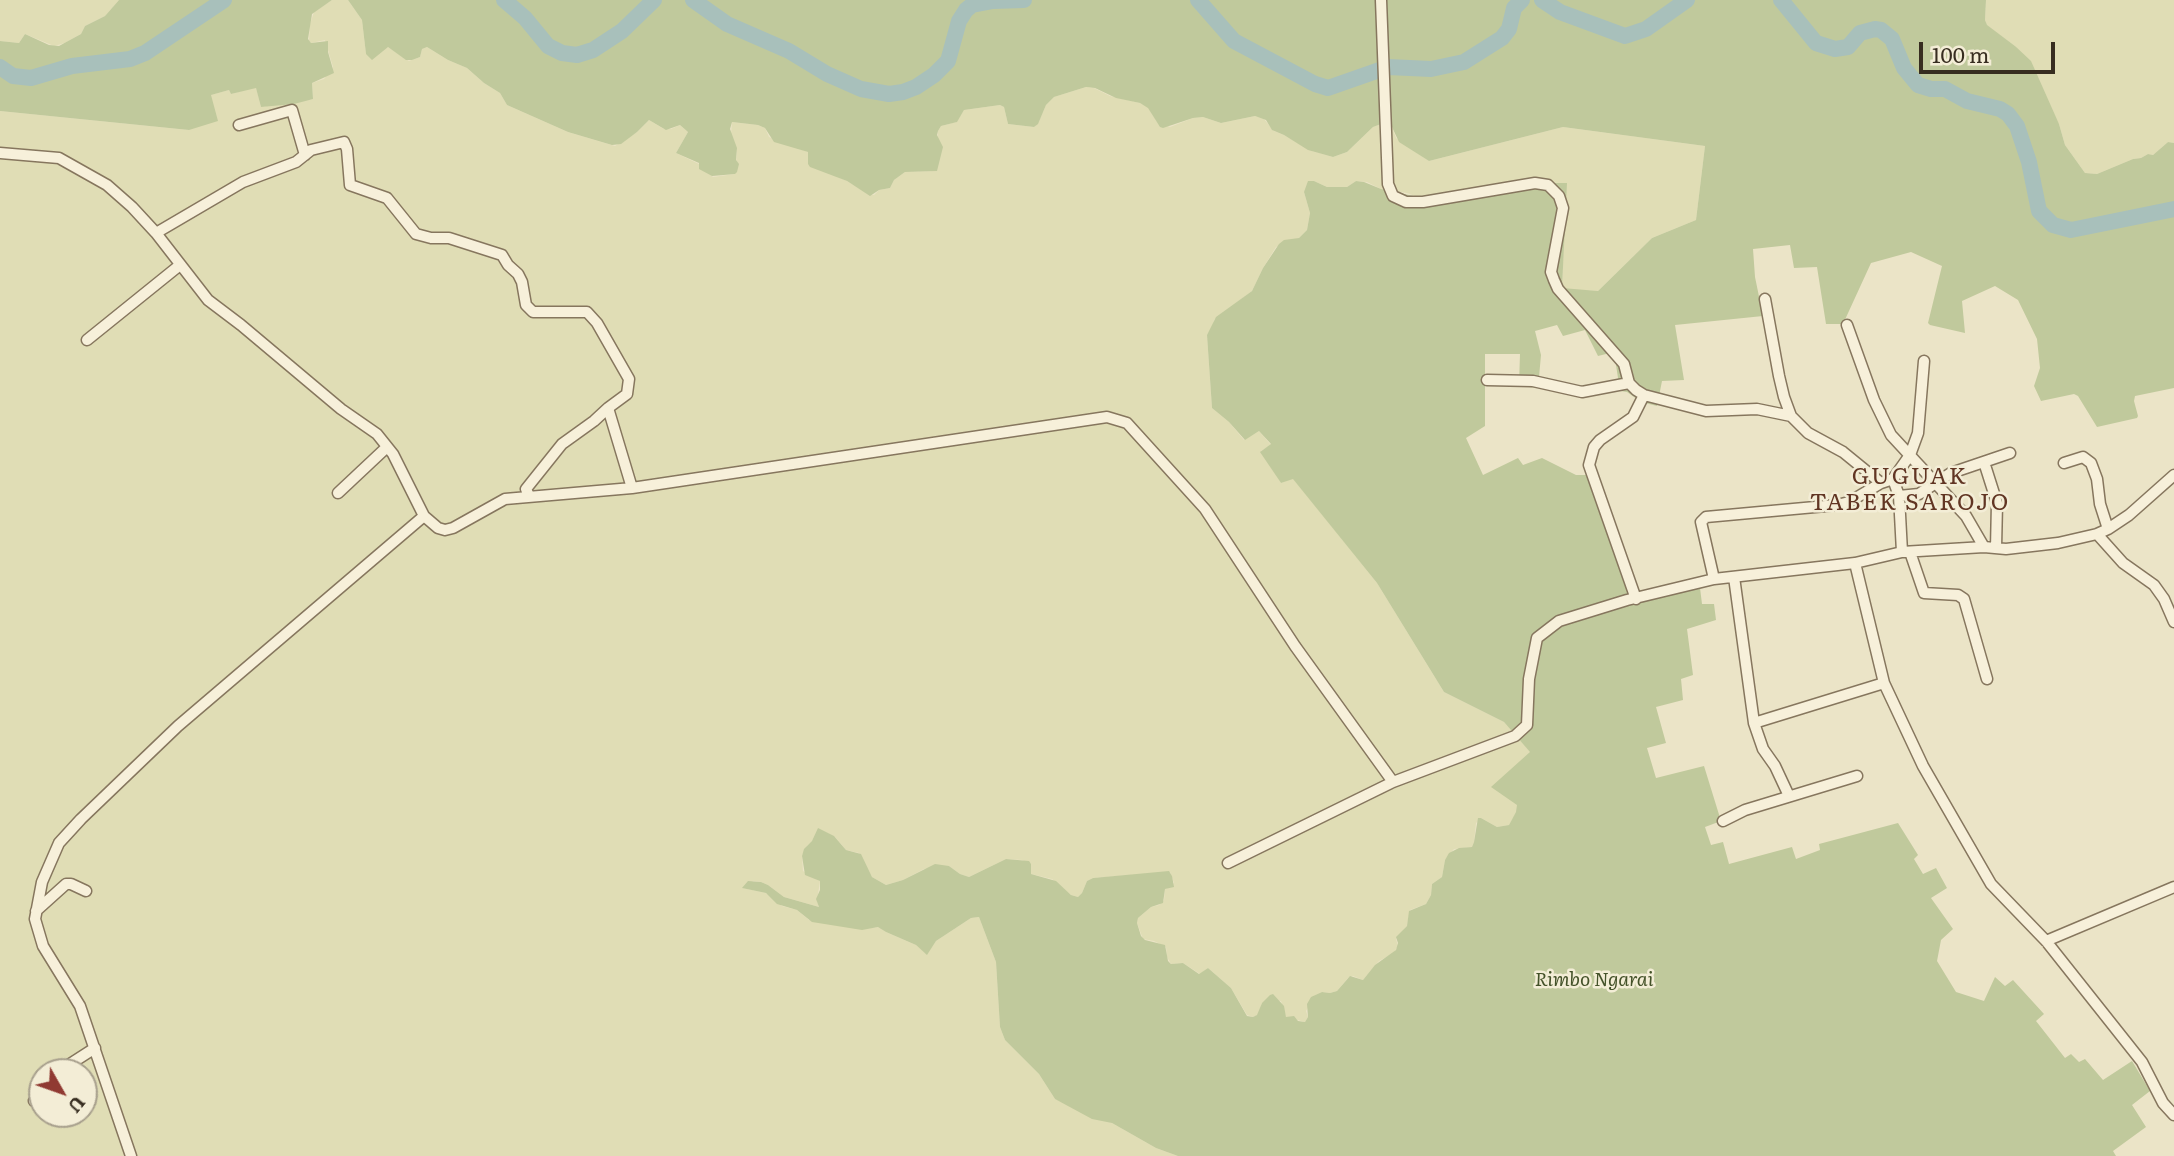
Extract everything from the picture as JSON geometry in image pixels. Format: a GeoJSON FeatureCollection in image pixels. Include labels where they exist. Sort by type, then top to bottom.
{"type":"FeatureCollection","features":[{"type":"Feature","properties":{"kind":"street"},"geometry":{"type":"LineString","coordinates":[[1381,0],[1388,184],[1393,196],[1406,202],[1423,202],[1535,183],[1548,186],[1559,196],[1563,208],[1552,272],[1554,280],[1558,289],[1624,364],[1629,383],[1644,395],[1706,411],[1757,409],[1791,416]]}},
{"type":"Feature","properties":{"kind":"street"},"geometry":{"type":"LineString","coordinates":[[239,125],[292,110],[305,155]]}},
{"type":"Feature","properties":{"kind":"street"},"geometry":{"type":"LineString","coordinates":[[156,233],[243,182],[296,162],[311,150],[344,142],[350,185],[387,198],[416,234],[431,238],[449,238],[502,255],[518,274],[526,305],[533,312],[587,312],[597,323],[629,379],[627,394],[562,444],[526,489],[529,496]]}},
{"type":"Feature","properties":{"kind":"street"},"geometry":{"type":"LineString","coordinates":[[0,153],[59,158],[107,186],[132,207],[156,233],[208,300],[341,409],[377,434],[393,454],[424,516],[438,528],[445,530],[505,499],[632,488],[1107,417],[1127,423],[1205,509],[1295,646],[1393,782]]}},
{"type":"Feature","properties":{"kind":"street"},"geometry":{"type":"LineString","coordinates":[[87,340],[180,265]]}},
{"type":"Feature","properties":{"kind":"street"},"geometry":{"type":"LineString","coordinates":[[1765,299],[1779,376],[1791,416],[1808,433],[1843,452],[1881,483]]}},
{"type":"Feature","properties":{"kind":"street"},"geometry":{"type":"LineString","coordinates":[[1847,326],[1874,400],[1891,435],[1966,516],[1984,547]]}},
{"type":"Feature","properties":{"kind":"street"},"geometry":{"type":"LineString","coordinates":[[1714,579],[1701,522],[1706,517],[1836,505],[1849,502],[1893,479],[1910,455],[1918,433],[1924,361]]}},
{"type":"Feature","properties":{"kind":"street"},"geometry":{"type":"LineString","coordinates":[[1487,380],[1534,381],[1582,392],[1629,383]]}},
{"type":"Feature","properties":{"kind":"street"},"geometry":{"type":"LineString","coordinates":[[1636,599],[1589,465],[1594,447],[1633,417],[1644,395]]}},
{"type":"Feature","properties":{"kind":"street"},"geometry":{"type":"LineString","coordinates":[[608,408],[632,488]]}},
{"type":"Feature","properties":{"kind":"street"},"geometry":{"type":"LineString","coordinates":[[338,494],[387,447]]}},
{"type":"Feature","properties":{"kind":"street"},"geometry":{"type":"LineString","coordinates":[[1899,496],[1919,494],[1951,473],[2010,453]]}},
{"type":"Feature","properties":{"kind":"street"},"geometry":{"type":"LineString","coordinates":[[2064,463],[2083,457],[2091,463],[2097,479],[2103,531],[2123,563],[2154,585],[2174,610]]}},
{"type":"Feature","properties":{"kind":"street"},"geometry":{"type":"LineString","coordinates":[[1984,462],[1997,503],[1996,548]]}},
{"type":"Feature","properties":{"kind":"street"},"geometry":{"type":"LineString","coordinates":[[1228,863],[1393,782],[1515,736],[1527,725],[1529,679],[1537,638],[1559,621],[1714,579],[1855,563],[1906,552],[1984,547],[2006,549],[2058,542],[2103,531],[2129,515],[2174,475]]}},
{"type":"Feature","properties":{"kind":"street"},"geometry":{"type":"LineString","coordinates":[[1893,479],[1899,496],[1906,552],[1924,593],[1958,595],[1964,599],[1987,679]]}},
{"type":"Feature","properties":{"kind":"street"},"geometry":{"type":"LineString","coordinates":[[131,1156],[80,1006],[43,946],[35,919],[41,882],[59,843],[178,726],[424,516]]}},
{"type":"Feature","properties":{"kind":"street"},"geometry":{"type":"LineString","coordinates":[[1855,563],[1884,683],[1923,766],[1992,884],[2046,942],[2142,1062],[2163,1103],[2174,1115]]}},
{"type":"Feature","properties":{"kind":"street"},"geometry":{"type":"LineString","coordinates":[[1734,577],[1754,723],[1763,749],[1775,766],[1789,796]]}},
{"type":"Feature","properties":{"kind":"street"},"geometry":{"type":"LineString","coordinates":[[2164,599],[2174,622]]}},
{"type":"Feature","properties":{"kind":"street"},"geometry":{"type":"LineString","coordinates":[[1754,723],[1884,683]]}},
{"type":"Feature","properties":{"kind":"street"},"geometry":{"type":"LineString","coordinates":[[1723,821],[1745,810],[1857,776]]}},
{"type":"Feature","properties":{"kind":"street"},"geometry":{"type":"LineString","coordinates":[[35,911],[66,884],[86,891]]}},
{"type":"Feature","properties":{"kind":"street"},"geometry":{"type":"LineString","coordinates":[[2046,942],[2174,887]]}},
{"type":"Feature","properties":{"kind":"street"},"geometry":{"type":"LineString","coordinates":[[79,1058],[95,1048]]}},
{"type":"Feature","properties":{"kind":"shaded area"},"geometry":{"type":"Polygon","coordinates":[[[0,0],[119,0],[105,16],[85,26],[81,34],[54,46],[25,34],[19,43],[0,41],[0,0]]]}},
{"type":"Feature","properties":{"kind":"shaded area"},"geometry":{"type":"Polygon","coordinates":[[[332,0],[348,0],[362,20],[366,54],[388,47],[409,61],[420,57],[422,49],[427,47],[467,68],[500,93],[507,105],[568,132],[615,146],[637,132],[649,120],[664,129],[680,125],[688,132],[676,153],[699,164],[713,177],[735,174],[737,151],[731,134],[732,122],[758,125],[765,128],[769,137],[808,152],[808,164],[874,195],[879,190],[890,188],[894,180],[905,172],[935,171],[938,131],[941,126],[956,122],[964,110],[1000,105],[1004,107],[1008,124],[1034,127],[1046,105],[1054,97],[1086,87],[1140,103],[1148,107],[1157,122],[1170,127],[1193,118],[1203,117],[1221,123],[1255,116],[1264,119],[1274,131],[1312,151],[1333,157],[1347,152],[1373,127],[1381,124],[1392,127],[1396,138],[1429,161],[1563,127],[1705,146],[1696,220],[1652,238],[1598,291],[1562,289],[1566,183],[1431,202],[1407,193],[1381,189],[1367,182],[1356,181],[1347,187],[1327,187],[1314,181],[1304,192],[1310,213],[1307,230],[1299,238],[1276,247],[1252,291],[1214,320],[1207,335],[1212,408],[1229,422],[1244,440],[1259,431],[1271,445],[1261,451],[1281,483],[1293,478],[1377,583],[1444,692],[1504,722],[1531,752],[1517,812],[1509,825],[1497,827],[1481,818],[1476,823],[1472,847],[1454,849],[1445,860],[1442,877],[1432,884],[1431,895],[1426,904],[1410,910],[1407,926],[1396,939],[1398,946],[1394,953],[1379,961],[1363,980],[1353,976],[1337,991],[1322,992],[1314,996],[1306,1011],[1308,1017],[1305,1022],[1286,1017],[1281,1001],[1262,1003],[1258,1015],[1247,1015],[1231,988],[1208,968],[1200,974],[1183,963],[1171,964],[1166,947],[1143,939],[1137,923],[1138,918],[1164,900],[1165,889],[1174,883],[1170,872],[1093,878],[1087,881],[1078,897],[1071,895],[1052,879],[1031,874],[1031,864],[1022,860],[1006,859],[969,877],[949,866],[924,869],[886,885],[872,877],[859,853],[846,850],[836,838],[823,831],[807,846],[802,856],[803,871],[820,881],[817,901],[819,907],[784,897],[761,882],[753,881],[743,888],[766,893],[782,906],[797,910],[809,920],[862,929],[879,927],[916,945],[927,954],[936,941],[971,918],[979,917],[996,962],[1000,1027],[1005,1040],[1039,1074],[1055,1099],[1112,1123],[1156,1148],[1178,1156],[0,1156],[0,111],[189,130],[210,95],[229,90],[231,94],[256,87],[261,107],[313,99],[312,83],[324,79],[333,67],[325,40],[311,43],[309,41],[314,12],[332,0]]]}},
{"type":"Feature","properties":{"kind":"shaded area"},"geometry":{"type":"Polygon","coordinates":[[[1986,0],[2174,0],[2174,143],[2168,142],[2153,155],[2133,159],[2097,174],[2085,173],[2065,145],[2059,124],[2015,46],[1987,26],[1986,0]]]}},
{"type":"Feature","properties":{"kind":"green space"},"geometry":{"type":"Polygon","coordinates":[[[119,0],[332,0],[312,14],[308,39],[311,43],[328,41],[334,73],[312,83],[313,99],[294,104],[261,107],[256,88],[231,94],[229,90],[211,95],[218,121],[189,130],[0,111],[0,41],[19,43],[25,34],[49,45],[59,46],[81,34],[85,26],[105,16],[119,0]]]}},
{"type":"Feature","properties":{"kind":"green space","name":"Rimbo Ngarai"},"geometry":{"type":"Polygon","coordinates":[[[348,0],[1986,0],[1987,25],[2031,61],[2059,124],[2065,145],[2085,173],[2097,174],[2133,159],[2153,155],[2168,142],[2174,143],[2174,388],[2135,396],[2137,418],[2097,427],[2078,396],[2074,394],[2041,401],[2034,386],[2040,368],[2037,339],[2018,300],[1995,286],[1962,301],[1965,333],[1930,325],[1928,323],[1942,266],[1911,252],[1871,263],[1843,324],[1826,324],[1817,267],[1794,268],[1790,245],[1753,249],[1755,277],[1763,316],[1675,325],[1684,380],[1662,381],[1657,406],[1641,402],[1627,392],[1620,391],[1614,352],[1598,356],[1585,330],[1563,336],[1557,325],[1535,331],[1541,355],[1538,388],[1519,386],[1520,354],[1485,354],[1485,426],[1466,438],[1483,475],[1518,458],[1523,465],[1542,458],[1576,475],[1586,475],[1597,498],[1629,601],[1700,588],[1702,604],[1714,604],[1716,620],[1687,629],[1693,675],[1681,679],[1683,700],[1656,707],[1666,743],[1647,748],[1656,778],[1704,766],[1721,821],[1705,827],[1711,845],[1723,842],[1729,864],[1792,847],[1796,859],[1820,850],[1819,844],[1898,823],[1918,855],[1914,859],[1923,874],[1936,868],[1947,888],[1931,898],[1953,929],[1941,940],[1937,961],[1956,992],[1984,1001],[1995,977],[2005,986],[2013,980],[2044,1014],[2036,1021],[2065,1058],[2071,1054],[2079,1062],[2085,1059],[2103,1080],[2132,1061],[2150,1091],[2132,1105],[2146,1127],[2113,1151],[2116,1156],[1178,1156],[1156,1148],[1112,1123],[1092,1119],[1055,1099],[1039,1074],[1005,1040],[1000,1027],[996,962],[979,917],[971,918],[936,941],[927,955],[916,945],[878,927],[862,930],[812,922],[797,910],[777,904],[766,893],[742,888],[748,881],[761,882],[784,897],[819,907],[816,899],[820,881],[805,875],[802,856],[818,828],[834,836],[846,850],[861,854],[872,877],[886,885],[903,880],[935,864],[949,866],[969,877],[1006,859],[1029,861],[1031,874],[1056,881],[1071,895],[1078,897],[1087,881],[1093,878],[1169,871],[1174,887],[1165,889],[1163,903],[1151,907],[1138,918],[1141,936],[1145,940],[1165,945],[1171,964],[1183,963],[1199,974],[1208,968],[1231,988],[1247,1016],[1257,1015],[1262,1003],[1273,994],[1284,1006],[1286,1017],[1294,1016],[1298,1021],[1305,1022],[1308,1017],[1307,1004],[1311,997],[1322,992],[1337,991],[1350,976],[1363,980],[1375,965],[1396,950],[1396,937],[1407,926],[1409,911],[1426,904],[1431,895],[1432,884],[1442,877],[1449,853],[1459,848],[1472,847],[1478,818],[1497,827],[1509,825],[1517,805],[1491,787],[1530,752],[1504,722],[1444,692],[1377,583],[1293,479],[1281,483],[1260,452],[1271,444],[1259,431],[1245,440],[1212,408],[1207,335],[1216,317],[1252,291],[1279,244],[1284,240],[1299,238],[1307,230],[1310,213],[1304,192],[1308,181],[1327,187],[1347,187],[1356,181],[1364,182],[1381,189],[1423,198],[1519,183],[1567,183],[1562,288],[1598,291],[1652,238],[1696,220],[1705,146],[1563,127],[1429,161],[1399,142],[1392,127],[1381,124],[1373,127],[1347,152],[1333,157],[1308,150],[1272,130],[1266,120],[1255,116],[1221,123],[1203,117],[1193,118],[1163,128],[1148,108],[1140,103],[1086,87],[1054,97],[1046,105],[1034,127],[1008,124],[1004,107],[1000,105],[964,110],[957,122],[941,126],[938,131],[937,135],[943,147],[937,171],[905,172],[894,180],[890,188],[879,190],[870,196],[847,181],[810,167],[808,152],[774,142],[765,128],[758,125],[732,122],[730,129],[739,164],[737,172],[712,176],[699,169],[699,163],[676,153],[688,132],[680,125],[666,130],[649,120],[621,144],[612,145],[568,132],[507,105],[500,93],[467,68],[427,47],[422,49],[420,57],[412,60],[406,60],[388,47],[372,60],[366,54],[362,20],[348,0]]]}},
{"type":"Feature","properties":{"kind":"waterway"},"geometry":{"type":"LineString","coordinates":[[0,67],[13,76],[31,78],[72,66],[130,59],[145,53],[224,0]]}},
{"type":"Feature","properties":{"kind":"waterway"},"geometry":{"type":"LineString","coordinates":[[504,0],[525,18],[548,46],[562,53],[577,55],[593,50],[622,31],[654,0]]}},
{"type":"Feature","properties":{"kind":"waterway"},"geometry":{"type":"LineString","coordinates":[[693,0],[727,24],[789,51],[827,74],[861,89],[889,94],[916,87],[948,61],[959,21],[972,5],[1024,0]]}},
{"type":"Feature","properties":{"kind":"waterway"},"geometry":{"type":"LineString","coordinates":[[1198,0],[1234,41],[1315,84],[1328,88],[1388,67],[1431,69],[1464,62],[1502,38],[1509,29],[1514,8],[1522,0]]}},
{"type":"Feature","properties":{"kind":"waterway"},"geometry":{"type":"LineString","coordinates":[[1542,0],[1560,12],[1625,36],[1646,29],[1687,0]]}},
{"type":"Feature","properties":{"kind":"waterway"},"geometry":{"type":"LineString","coordinates":[[1781,0],[1816,43],[1835,49],[1848,47],[1860,33],[1881,30],[1892,39],[1904,68],[1918,85],[1945,89],[1967,101],[2000,109],[2008,114],[2017,126],[2029,162],[2039,211],[2053,225],[2071,230],[2174,209]]}},
{"type":"Feature","properties":{"kind":"district","name":"GUGUAK TABEK SAROJO"},"geometry":{"type":"Point","coordinates":[1910,490]}}]}
